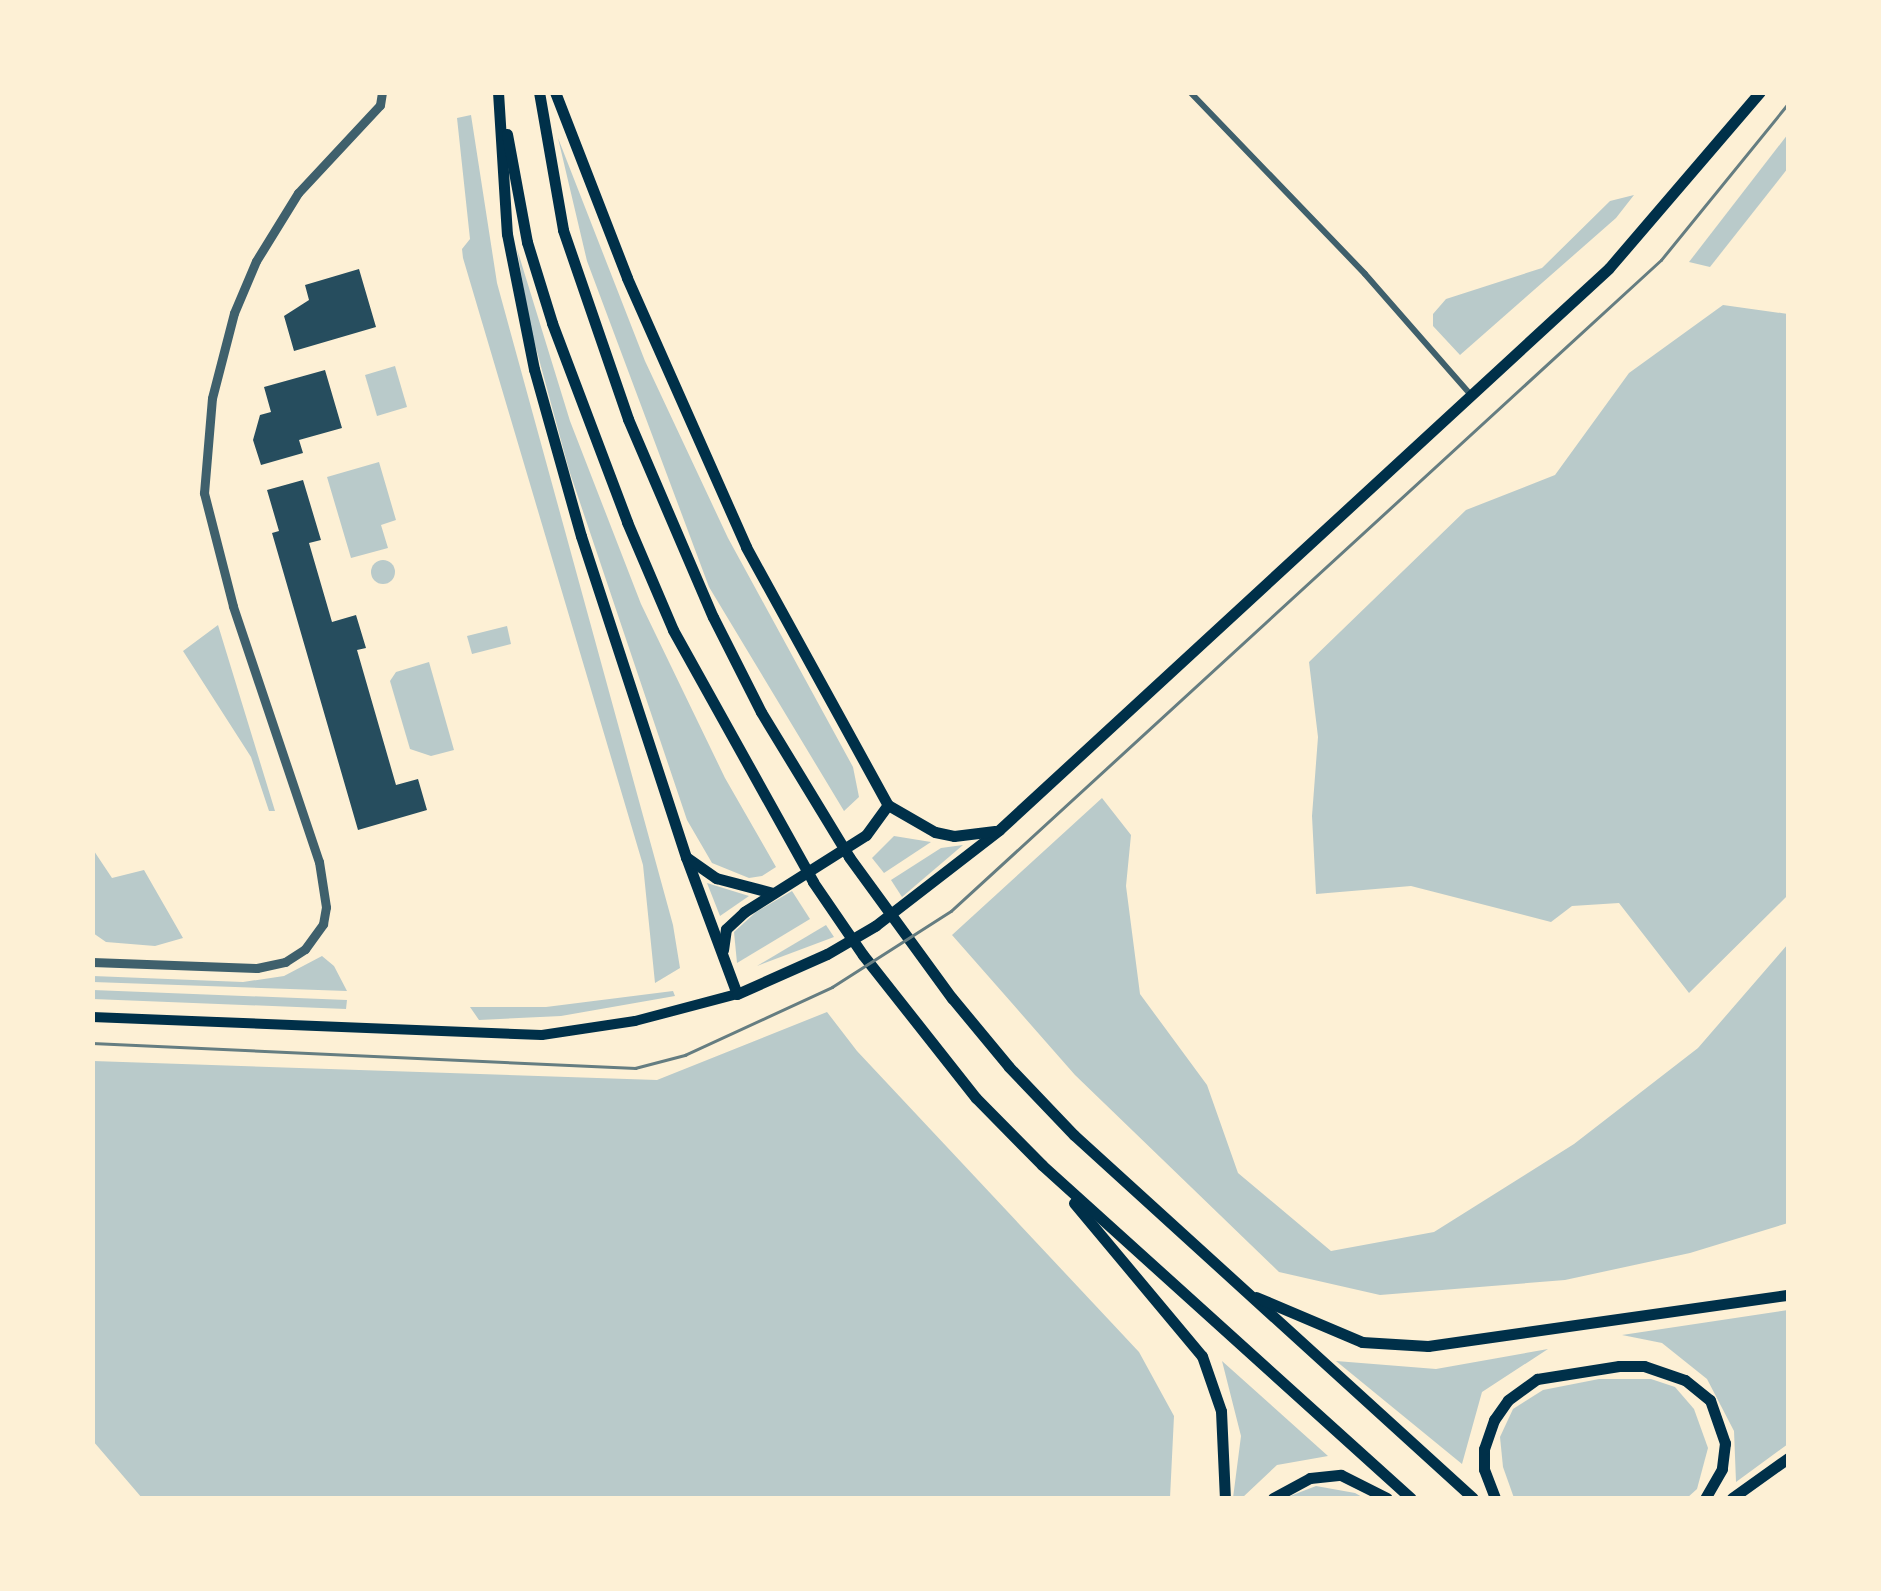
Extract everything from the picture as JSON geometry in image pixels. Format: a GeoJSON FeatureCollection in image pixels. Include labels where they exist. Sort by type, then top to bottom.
{"type":"FeatureCollection","features":[{"type":"Feature","properties":{"kind":"main road"},"geometry":{"type":"LineString","coordinates":[[499,92],[527,242],[590,427],[674,630],[775,817],[863,955],[976,1098],[1042,1165],[1411,1498]]}},
{"type":"Feature","properties":{"kind":"main road"},"geometry":{"type":"LineString","coordinates":[[499,92],[506,234],[534,369],[580,536],[686,857],[737,994]]}},
{"type":"Feature","properties":{"kind":"main road"},"geometry":{"type":"LineString","coordinates":[[539,92],[563,230],[628,419],[714,618],[810,796],[900,931],[1009,1067],[1074,1134],[1242,1291],[1472,1498]]}},
{"type":"Feature","properties":{"kind":"main road"},"geometry":{"type":"LineString","coordinates":[[555,92],[605,225],[746,547],[888,805],[918,824],[954,836],[999,830]]}},
{"type":"Feature","properties":{"kind":"main road"},"geometry":{"type":"LineString","coordinates":[[92,1017],[542,1034],[635,1021],[737,994],[827,954],[876,926],[999,830],[1471,395],[1637,240],[1760,92]]}},
{"type":"Feature","properties":{"kind":"main road"},"geometry":{"type":"LineString","coordinates":[[722,954],[726,929],[772,893],[866,834],[888,805]]}},
{"type":"Feature","properties":{"kind":"main road"},"geometry":{"type":"LineString","coordinates":[[686,857],[716,878],[772,893]]}},
{"type":"Feature","properties":{"kind":"main road"},"geometry":{"type":"LineString","coordinates":[[1042,1165],[1202,1356],[1221,1411],[1225,1498]]}},
{"type":"Feature","properties":{"kind":"main road"},"geometry":{"type":"LineString","coordinates":[[1242,1291],[1316,1326],[1362,1342],[1428,1346],[1788,1296]]}},
{"type":"Feature","properties":{"kind":"main road"},"geometry":{"type":"LineString","coordinates":[[1495,1498],[1484,1469],[1484,1449],[1494,1420],[1508,1400],[1537,1379],[1619,1366],[1685,1380],[1710,1400],[1726,1443],[1722,1469],[1705,1498]]}},
{"type":"Feature","properties":{"kind":"main road"},"geometry":{"type":"LineString","coordinates":[[1732,1498],[1788,1458]]}},
{"type":"Feature","properties":{"kind":"main road"},"geometry":{"type":"LineString","coordinates":[[1273,1498],[1294,1484],[1325,1475],[1361,1482],[1386,1498]]}},
{"type":"Feature","properties":{"kind":"street"},"geometry":{"type":"LineString","coordinates":[[92,962],[256,968],[285,962],[305,949],[323,924],[326,908],[319,862],[233,606],[204,493],[216,383],[234,314],[256,261],[298,193],[380,104],[382,92]]}},
{"type":"Feature","properties":{"kind":"street"},"geometry":{"type":"LineString","coordinates":[[1190,92],[1365,274],[1471,395]]}},
{"type":"Feature","properties":{"kind":"shaded area"},"geometry":{"type":"Polygon","coordinates":[[[471,115],[497,283],[673,925],[680,968],[655,983],[643,865],[463,258],[462,249],[470,239],[457,118],[471,115]]]}},
{"type":"Feature","properties":{"kind":"shaded area"},"geometry":{"type":"Polygon","coordinates":[[[1788,134],[1788,168],[1710,267],[1689,262],[1788,134]]]}},
{"type":"Feature","properties":{"kind":"shaded area"},"geometry":{"type":"Polygon","coordinates":[[[558,138],[645,361],[728,538],[853,767],[859,797],[844,811],[709,587],[587,261],[558,138]]]}},
{"type":"Feature","properties":{"kind":"shaded area"},"geometry":{"type":"Polygon","coordinates":[[[1634,195],[1616,218],[1460,355],[1433,326],[1433,314],[1446,299],[1542,268],[1610,201],[1634,195]]]}},
{"type":"Feature","properties":{"kind":"shaded area"},"geometry":{"type":"Polygon","coordinates":[[[517,249],[570,421],[641,604],[725,778],[776,867],[762,876],[749,878],[712,863],[687,820],[569,470],[530,326],[517,249]]]}},
{"type":"Feature","properties":{"kind":"shaded area"},"geometry":{"type":"Polygon","coordinates":[[[1723,305],[1788,314],[1788,895],[1689,993],[1619,903],[1572,906],[1551,922],[1411,886],[1316,894],[1312,816],[1318,737],[1309,662],[1466,510],[1555,475],[1629,373],[1723,305]]]}},
{"type":"Feature","properties":{"kind":"shaded area"},"geometry":{"type":"Polygon","coordinates":[[[395,366],[407,407],[377,416],[365,375],[395,366]]]}},
{"type":"Feature","properties":{"kind":"shaded area"},"geometry":{"type":"Polygon","coordinates":[[[379,462],[396,520],[381,525],[388,548],[351,558],[327,477],[379,462]]]}},
{"type":"Feature","properties":{"kind":"shaded area"},"geometry":{"type":"Polygon","coordinates":[[[383,560],[395,572],[383,584],[371,572],[383,560]]]}},
{"type":"Feature","properties":{"kind":"shaded area"},"geometry":{"type":"Polygon","coordinates":[[[218,625],[275,811],[269,811],[251,757],[183,651],[218,625]]]}},
{"type":"Feature","properties":{"kind":"shaded area"},"geometry":{"type":"Polygon","coordinates":[[[507,626],[511,644],[472,654],[467,636],[507,626]]]}},
{"type":"Feature","properties":{"kind":"shaded area"},"geometry":{"type":"Polygon","coordinates":[[[429,662],[454,750],[431,756],[410,749],[390,681],[396,672],[429,662]]]}},
{"type":"Feature","properties":{"kind":"shaded area"},"geometry":{"type":"Polygon","coordinates":[[[1102,798],[1131,835],[1126,886],[1140,994],[1207,1085],[1238,1173],[1331,1251],[1434,1232],[1574,1144],[1698,1048],[1788,944],[1788,1223],[1690,1253],[1565,1280],[1380,1295],[1279,1272],[1075,1075],[952,935],[1102,798]]]}},
{"type":"Feature","properties":{"kind":"shaded area"},"geometry":{"type":"Polygon","coordinates":[[[894,836],[931,842],[884,873],[872,858],[894,836]]]}},
{"type":"Feature","properties":{"kind":"shaded area"},"geometry":{"type":"Polygon","coordinates":[[[963,845],[902,897],[891,880],[941,848],[963,845]]]}},
{"type":"Feature","properties":{"kind":"shaded area"},"geometry":{"type":"Polygon","coordinates":[[[92,848],[112,878],[144,870],[183,938],[155,946],[106,942],[93,933],[92,848]]]}},
{"type":"Feature","properties":{"kind":"shaded area"},"geometry":{"type":"Polygon","coordinates":[[[707,883],[749,896],[720,916],[707,883]]]}},
{"type":"Feature","properties":{"kind":"shaded area"},"geometry":{"type":"Polygon","coordinates":[[[792,891],[810,919],[737,963],[734,932],[756,912],[792,891]]]}},
{"type":"Feature","properties":{"kind":"shaded area"},"geometry":{"type":"Polygon","coordinates":[[[826,925],[834,937],[757,966],[826,925]]]}},
{"type":"Feature","properties":{"kind":"shaded area"},"geometry":{"type":"Polygon","coordinates":[[[322,956],[334,966],[347,991],[93,982],[93,976],[243,982],[284,976],[322,956]]]}},
{"type":"Feature","properties":{"kind":"shaded area"},"geometry":{"type":"Polygon","coordinates":[[[93,990],[347,1000],[346,1009],[93,999],[93,990]]]}},
{"type":"Feature","properties":{"kind":"shaded area"},"geometry":{"type":"Polygon","coordinates":[[[673,991],[675,996],[561,1016],[479,1020],[470,1007],[546,1007],[673,991]]]}},
{"type":"Feature","properties":{"kind":"shaded area"},"geometry":{"type":"Polygon","coordinates":[[[827,1012],[857,1051],[1139,1352],[1174,1416],[1170,1498],[142,1498],[93,1441],[93,1061],[657,1080],[827,1012]]]}},
{"type":"Feature","properties":{"kind":"shaded area"},"geometry":{"type":"Polygon","coordinates":[[[1788,1310],[1788,1444],[1736,1482],[1734,1431],[1707,1379],[1662,1343],[1622,1335],[1788,1310]]]}},
{"type":"Feature","properties":{"kind":"shaded area"},"geometry":{"type":"Polygon","coordinates":[[[1548,1349],[1482,1392],[1462,1464],[1336,1361],[1436,1369],[1548,1349]]]}},
{"type":"Feature","properties":{"kind":"shaded area"},"geometry":{"type":"Polygon","coordinates":[[[1222,1361],[1328,1456],[1277,1465],[1242,1498],[1233,1498],[1241,1436],[1222,1361]]]}},
{"type":"Feature","properties":{"kind":"shaded area"},"geometry":{"type":"Polygon","coordinates":[[[1599,1379],[1651,1379],[1675,1387],[1694,1409],[1708,1448],[1697,1489],[1687,1498],[1514,1498],[1503,1467],[1500,1437],[1513,1409],[1543,1390],[1599,1379]]]}},
{"type":"Feature","properties":{"kind":"shaded area"},"geometry":{"type":"Polygon","coordinates":[[[1316,1486],[1355,1493],[1364,1498],[1285,1498],[1316,1486]]]}},
{"type":"Feature","properties":{"kind":"building"},"geometry":{"type":"Polygon","coordinates":[[[359,269],[376,327],[294,351],[284,316],[309,300],[305,285],[359,269]]]}},
{"type":"Feature","properties":{"kind":"building"},"geometry":{"type":"Polygon","coordinates":[[[325,370],[342,428],[299,440],[303,453],[261,465],[253,440],[260,415],[271,412],[264,387],[325,370]]]}},
{"type":"Feature","properties":{"kind":"building"},"geometry":{"type":"Polygon","coordinates":[[[303,480],[321,540],[309,543],[332,622],[356,615],[366,648],[357,650],[396,785],[418,779],[427,810],[358,830],[272,533],[279,531],[267,490],[303,480]]]}},
{"type":"Feature","properties":{"kind":"tram line"},"geometry":{"type":"LineString","coordinates":[[92,1043],[635,1068],[685,1055],[832,987],[951,911],[1661,260],[1788,104]]}}]}
